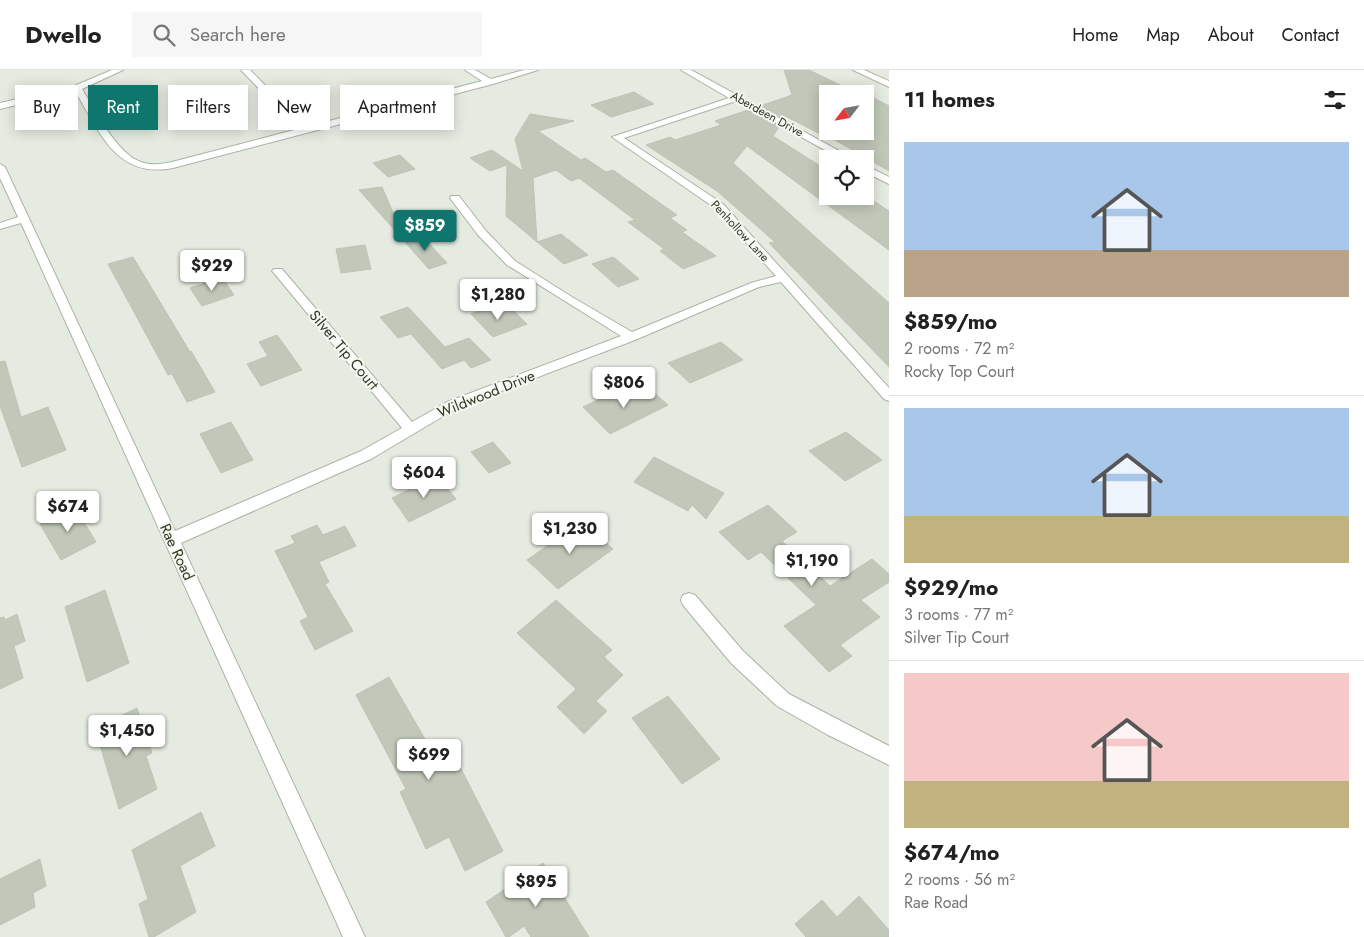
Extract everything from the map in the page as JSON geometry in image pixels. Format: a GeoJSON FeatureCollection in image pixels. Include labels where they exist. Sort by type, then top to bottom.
{"type":"FeatureCollection","features":[{"type":"Feature","properties":{"kind":"street"},"geometry":{"type":"LineString","coordinates":[[78,88],[120,70]]}},
{"type":"Feature","properties":{"kind":"street"},"geometry":{"type":"LineString","coordinates":[[245,70],[305,131]]}},
{"type":"Feature","properties":{"kind":"street"},"geometry":{"type":"LineString","coordinates":[[469,70],[490,82]]}},
{"type":"Feature","properties":{"kind":"street"},"geometry":{"type":"LineString","coordinates":[[78,90],[123,157],[144,166],[159,168],[534,70]]}},
{"type":"Feature","properties":{"kind":"street","name":"Aberdeen Drive"},"geometry":{"type":"LineString","coordinates":[[685,70],[832,150]]}},
{"type":"Feature","properties":{"kind":"street"},"geometry":{"type":"LineString","coordinates":[[858,70],[889,84]]}},
{"type":"Feature","properties":{"kind":"street"},"geometry":{"type":"LineString","coordinates":[[872,70],[889,78]]}},
{"type":"Feature","properties":{"kind":"street","name":"Penhollow Lane"},"geometry":{"type":"LineString","coordinates":[[737,98],[617,137],[720,206],[889,396]]}},
{"type":"Feature","properties":{"kind":"street"},"geometry":{"type":"LineString","coordinates":[[0,106],[15,102]]}},
{"type":"Feature","properties":{"kind":"street","name":"Rae Road"},"geometry":{"type":"LineString","coordinates":[[0,167],[354,937]]}},
{"type":"Feature","properties":{"kind":"street"},"geometry":{"type":"LineString","coordinates":[[874,173],[889,181]]}},
{"type":"Feature","properties":{"kind":"street"},"geometry":{"type":"LineString","coordinates":[[455,198],[482,233],[511,263],[568,300],[631,337]]}},
{"type":"Feature","properties":{"kind":"street"},"geometry":{"type":"LineString","coordinates":[[0,226],[24,219]]}},
{"type":"Feature","properties":{"kind":"street","name":"Silver Tip Court"},"geometry":{"type":"LineString","coordinates":[[278,271],[410,428]]}},
{"type":"Feature","properties":{"kind":"street","name":"Wildwood Drive"},"geometry":{"type":"LineString","coordinates":[[171,540],[366,455],[452,405],[631,337],[755,284],[783,278]]}},
{"type":"Feature","properties":{"kind":"street"},"geometry":{"type":"LineString","coordinates":[[689,600],[737,657],[783,700],[889,756]]}},
{"type":"Feature","properties":{"kind":"building"},"geometry":{"type":"Polygon","coordinates":[[[784,70],[809,70],[840,85],[819,85],[819,133],[760,106],[792,95],[784,70]]]}},
{"type":"Feature","properties":{"kind":"building"},"geometry":{"type":"Polygon","coordinates":[[[634,92],[654,104],[611,117],[591,105],[634,92]]]}},
{"type":"Feature","properties":{"kind":"building"},"geometry":{"type":"Polygon","coordinates":[[[874,98],[889,106],[889,171],[874,162],[874,150],[852,150],[835,140],[874,140],[874,98]]]}},
{"type":"Feature","properties":{"kind":"building"},"geometry":{"type":"Polygon","coordinates":[[[748,110],[779,127],[773,136],[819,165],[819,199],[747,146],[733,163],[889,303],[889,367],[769,243],[775,242],[717,191],[646,145],[670,137],[675,140],[721,125],[715,121],[748,110]]]}},
{"type":"Feature","properties":{"kind":"building"},"geometry":{"type":"Polygon","coordinates":[[[530,114],[574,121],[538,131],[581,160],[585,158],[606,172],[613,170],[677,215],[670,218],[687,230],[682,232],[716,256],[683,269],[660,251],[664,249],[628,222],[635,220],[579,178],[571,181],[556,170],[533,178],[537,242],[506,216],[507,165],[490,171],[470,158],[492,150],[523,171],[515,139],[530,114]]]}},
{"type":"Feature","properties":{"kind":"building"},"geometry":{"type":"Polygon","coordinates":[[[400,155],[415,169],[388,177],[373,163],[400,155]]]}},
{"type":"Feature","properties":{"kind":"building"},"geometry":{"type":"Polygon","coordinates":[[[382,187],[402,233],[399,235],[359,190],[382,187]]]}},
{"type":"Feature","properties":{"kind":"building"},"geometry":{"type":"Polygon","coordinates":[[[874,201],[889,211],[889,250],[828,205],[874,205],[874,201]]]}},
{"type":"Feature","properties":{"kind":"building"},"geometry":{"type":"Polygon","coordinates":[[[561,234],[588,255],[564,264],[537,242],[561,234]]]}},
{"type":"Feature","properties":{"kind":"building"},"geometry":{"type":"Polygon","coordinates":[[[421,235],[447,263],[429,269],[403,240],[421,235]]]}},
{"type":"Feature","properties":{"kind":"building"},"geometry":{"type":"Polygon","coordinates":[[[365,245],[371,269],[341,273],[336,249],[365,245]]]}},
{"type":"Feature","properties":{"kind":"building"},"geometry":{"type":"Polygon","coordinates":[[[133,257],[215,392],[187,402],[172,374],[168,375],[108,264],[133,257]]]}},
{"type":"Feature","properties":{"kind":"building"},"geometry":{"type":"Polygon","coordinates":[[[613,257],[639,279],[618,287],[592,264],[613,257]]]}},
{"type":"Feature","properties":{"kind":"building"},"geometry":{"type":"Polygon","coordinates":[[[222,277],[234,295],[202,306],[190,288],[222,277]]]}},
{"type":"Feature","properties":{"kind":"building"},"geometry":{"type":"Polygon","coordinates":[[[493,306],[500,314],[512,309],[527,324],[493,337],[471,314],[493,306]]]}},
{"type":"Feature","properties":{"kind":"building"},"geometry":{"type":"Polygon","coordinates":[[[408,307],[445,347],[469,338],[491,360],[471,368],[464,360],[442,369],[411,334],[398,338],[380,317],[408,307]]]}},
{"type":"Feature","properties":{"kind":"building"},"geometry":{"type":"Polygon","coordinates":[[[277,335],[302,370],[261,386],[247,364],[268,356],[259,342],[277,335]]]}},
{"type":"Feature","properties":{"kind":"building"},"geometry":{"type":"Polygon","coordinates":[[[721,342],[743,360],[690,383],[668,363],[721,342]]]}},
{"type":"Feature","properties":{"kind":"building"},"geometry":{"type":"Polygon","coordinates":[[[5,361],[21,417],[48,407],[66,450],[22,467],[0,406],[0,362],[5,361]]]}},
{"type":"Feature","properties":{"kind":"building"},"geometry":{"type":"Polygon","coordinates":[[[649,388],[668,405],[610,434],[583,407],[613,393],[622,401],[649,388]]]}},
{"type":"Feature","properties":{"kind":"building"},"geometry":{"type":"Polygon","coordinates":[[[231,422],[253,460],[221,473],[200,434],[231,422]]]}},
{"type":"Feature","properties":{"kind":"building"},"geometry":{"type":"Polygon","coordinates":[[[846,432],[882,460],[845,481],[809,451],[846,432]]]}},
{"type":"Feature","properties":{"kind":"building"},"geometry":{"type":"Polygon","coordinates":[[[493,442],[511,463],[489,473],[471,452],[493,442]]]}},
{"type":"Feature","properties":{"kind":"building"},"geometry":{"type":"Polygon","coordinates":[[[654,457],[724,493],[706,519],[692,505],[688,511],[634,482],[654,457]]]}},
{"type":"Feature","properties":{"kind":"building"},"geometry":{"type":"Polygon","coordinates":[[[437,476],[456,499],[409,522],[392,498],[437,476]]]}},
{"type":"Feature","properties":{"kind":"building"},"geometry":{"type":"Polygon","coordinates":[[[768,505],[797,532],[782,541],[830,586],[872,559],[889,574],[889,582],[861,600],[880,617],[840,645],[852,656],[829,672],[784,626],[816,605],[761,552],[748,560],[719,532],[768,505]]]}},
{"type":"Feature","properties":{"kind":"building"},"geometry":{"type":"Polygon","coordinates":[[[74,506],[96,542],[61,560],[40,524],[74,506]]]}},
{"type":"Feature","properties":{"kind":"building"},"geometry":{"type":"Polygon","coordinates":[[[582,521],[613,549],[558,589],[527,560],[582,521]]]}},
{"type":"Feature","properties":{"kind":"building"},"geometry":{"type":"Polygon","coordinates":[[[317,525],[323,535],[345,526],[356,546],[319,562],[329,582],[325,584],[353,631],[315,650],[300,621],[308,617],[275,551],[295,543],[291,536],[317,525]]]}},
{"type":"Feature","properties":{"kind":"building"},"geometry":{"type":"Polygon","coordinates":[[[105,590],[129,663],[87,682],[65,607],[105,590]]]}},
{"type":"Feature","properties":{"kind":"building"},"geometry":{"type":"Polygon","coordinates":[[[556,600],[612,650],[604,657],[623,675],[596,701],[607,711],[584,734],[557,707],[576,689],[517,633],[556,600]]]}},
{"type":"Feature","properties":{"kind":"building"},"geometry":{"type":"Polygon","coordinates":[[[17,614],[25,641],[14,646],[23,678],[0,689],[0,618],[4,617],[5,620],[17,614]]]}},
{"type":"Feature","properties":{"kind":"building"},"geometry":{"type":"Polygon","coordinates":[[[389,677],[443,770],[458,763],[503,851],[465,871],[449,837],[426,849],[400,792],[406,789],[356,695],[389,677]]]}},
{"type":"Feature","properties":{"kind":"building"},"geometry":{"type":"Polygon","coordinates":[[[668,696],[720,759],[682,784],[632,718],[668,696]]]}},
{"type":"Feature","properties":{"kind":"building"},"geometry":{"type":"Polygon","coordinates":[[[137,708],[152,753],[146,756],[157,789],[119,809],[95,728],[137,708]]]}},
{"type":"Feature","properties":{"kind":"building"},"geometry":{"type":"Polygon","coordinates":[[[201,812],[215,846],[180,866],[196,912],[154,937],[149,937],[139,904],[148,899],[132,850],[201,812]]]}},
{"type":"Feature","properties":{"kind":"building"},"geometry":{"type":"Polygon","coordinates":[[[40,859],[46,886],[33,893],[35,907],[0,925],[0,879],[40,859]]]}},
{"type":"Feature","properties":{"kind":"building"},"geometry":{"type":"Polygon","coordinates":[[[543,863],[589,937],[531,937],[524,926],[509,937],[506,937],[486,902],[543,863]]]}},
{"type":"Feature","properties":{"kind":"building"},"geometry":{"type":"Polygon","coordinates":[[[859,896],[889,930],[889,937],[806,937],[795,924],[822,900],[837,917],[859,896]]]}}]}
